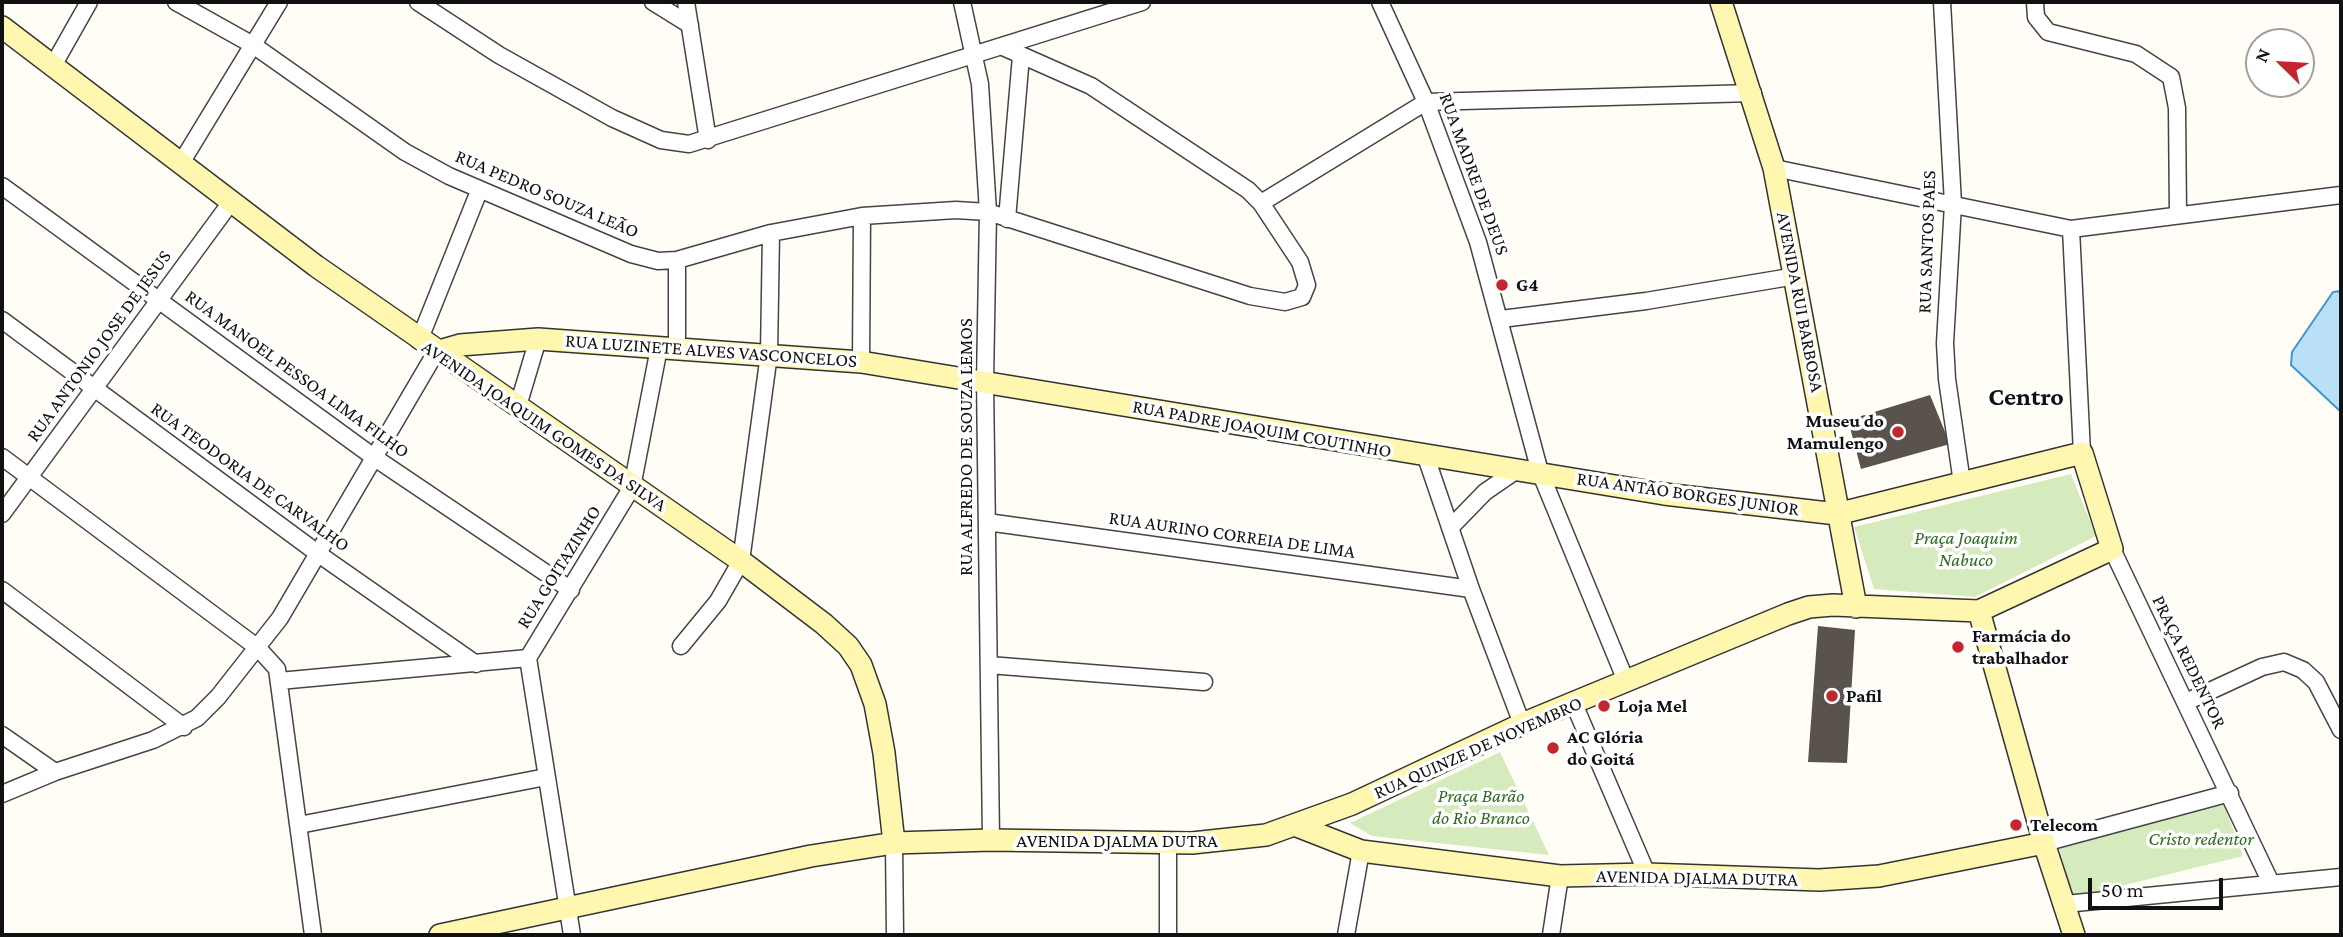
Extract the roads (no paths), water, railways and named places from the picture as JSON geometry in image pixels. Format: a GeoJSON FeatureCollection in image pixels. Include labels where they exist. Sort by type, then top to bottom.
{"type":"FeatureCollection","features":[{"type":"Feature","properties":{"kind":"street"},"geometry":{"type":"LineString","coordinates":[[54,64],[89,2]]}},
{"type":"Feature","properties":{"kind":"street","name":"RUA PEDRO SOUZA LEÃO"},"geometry":{"type":"LineString","coordinates":[[176,2],[253,45],[405,152],[479,191],[631,254],[658,261],[677,260],[771,233],[862,216],[918,210],[988,212],[1260,299],[1295,301],[1306,290],[1306,277],[1300,262],[1261,204]]}},
{"type":"Feature","properties":{"kind":"street"},"geometry":{"type":"LineString","coordinates":[[181,163],[279,2]]}},
{"type":"Feature","properties":{"kind":"street"},"geometry":{"type":"LineString","coordinates":[[418,2],[499,55],[612,118],[672,143],[708,140],[1142,2]]}},
{"type":"Feature","properties":{"kind":"street"},"geometry":{"type":"LineString","coordinates":[[653,2],[690,25]]}},
{"type":"Feature","properties":{"kind":"street"},"geometry":{"type":"LineString","coordinates":[[686,2],[708,140]]}},
{"type":"Feature","properties":{"kind":"street","name":"RUA ALFREDO DE SOUZA LEMOS"},"geometry":{"type":"LineString","coordinates":[[961,2],[975,55],[988,212],[985,381],[991,840]]}},
{"type":"Feature","properties":{"kind":"street","name":"RUA MADRE DE DEUS"},"geometry":{"type":"LineString","coordinates":[[1380,2],[1426,102],[1478,242],[1540,472],[1626,681]]}},
{"type":"Feature","properties":{"kind":"street","name":"AVENIDA RUI BARBOSA"},"geometry":{"type":"LineString","coordinates":[[1721,2],[1753,93],[1774,168],[1856,607]]}},
{"type":"Feature","properties":{"kind":"street","name":"RUA SANTOS PAES"},"geometry":{"type":"LineString","coordinates":[[1942,2],[1953,204],[1945,343],[1947,379],[1962,483]]}},
{"type":"Feature","properties":{"kind":"street"},"geometry":{"type":"LineString","coordinates":[[2035,2],[2036,17],[2048,32],[2136,54],[2171,77],[2178,108],[2178,215]]}},
{"type":"Feature","properties":{"kind":"street","name":"AVENIDA JOAQUIM GOMES DA SILVA"},"geometry":{"type":"LineString","coordinates":[[2,27],[54,64],[231,202],[428,347],[740,561],[824,624],[848,646],[861,665],[875,704],[884,752],[894,843],[895,935]]}},
{"type":"Feature","properties":{"kind":"street"},"geometry":{"type":"LineString","coordinates":[[1003,47],[1091,86],[1161,135],[1233,178],[1261,204],[1426,102],[1753,93]]}},
{"type":"Feature","properties":{"kind":"street"},"geometry":{"type":"LineString","coordinates":[[1007,219],[1021,56]]}},
{"type":"Feature","properties":{"kind":"street"},"geometry":{"type":"LineString","coordinates":[[1774,168],[2071,229],[2341,195]]}},
{"type":"Feature","properties":{"kind":"street","name":"RUA MANOEL PESSOA LIMA FILHO"},"geometry":{"type":"LineString","coordinates":[[2,186],[374,458],[571,590]]}},
{"type":"Feature","properties":{"kind":"street"},"geometry":{"type":"LineString","coordinates":[[2,794],[55,772],[184,727],[218,697],[258,648],[320,555],[374,458],[428,347],[479,191]]}},
{"type":"Feature","properties":{"kind":"street","name":"RUA ANTONIO JOSE DE JESUS"},"geometry":{"type":"LineString","coordinates":[[2,514],[231,202]]}},
{"type":"Feature","properties":{"kind":"street"},"geometry":{"type":"LineString","coordinates":[[861,362],[862,216]]}},
{"type":"Feature","properties":{"kind":"street"},"geometry":{"type":"LineString","coordinates":[[1856,607],[1979,611],[2112,549],[2082,453],[2071,229]]}},
{"type":"Feature","properties":{"kind":"street"},"geometry":{"type":"LineString","coordinates":[[681,646],[718,601],[740,561],[769,354],[771,233]]}},
{"type":"Feature","properties":{"kind":"street","name":"RUA GOITAZINHO"},"geometry":{"type":"LineString","coordinates":[[572,935],[528,657],[632,487],[668,348],[677,260]]}},
{"type":"Feature","properties":{"kind":"street"},"geometry":{"type":"LineString","coordinates":[[1500,319],[1646,301],[1796,276]]}},
{"type":"Feature","properties":{"kind":"street","name":"RUA TEODORIA DE CARVALHO"},"geometry":{"type":"LineString","coordinates":[[2,320],[320,555],[476,664]]}},
{"type":"Feature","properties":{"kind":"street"},"geometry":{"type":"LineString","coordinates":[[517,406],[538,338]]}},
{"type":"Feature","properties":{"kind":"street","name":"RUA LUZINETE ALVES VASCONCELOS"},"geometry":{"type":"LineString","coordinates":[[428,347],[538,338],[861,362],[985,381]]}},
{"type":"Feature","properties":{"kind":"street","name":"RUA PADRE JOAQUIM COUTINHO"},"geometry":{"type":"LineString","coordinates":[[985,381],[1426,457],[1540,472]]}},
{"type":"Feature","properties":{"kind":"street"},"geometry":{"type":"LineString","coordinates":[[1837,514],[2082,453]]}},
{"type":"Feature","properties":{"kind":"street"},"geometry":{"type":"LineString","coordinates":[[2,457],[271,659],[279,681],[313,935]]}},
{"type":"Feature","properties":{"kind":"street"},"geometry":{"type":"LineString","coordinates":[[1426,457],[1471,589],[1522,724]]}},
{"type":"Feature","properties":{"kind":"street"},"geometry":{"type":"LineString","coordinates":[[1450,528],[1485,492],[1517,470]]}},
{"type":"Feature","properties":{"kind":"street","name":"RUA ANTÃO BORGES JUNIOR"},"geometry":{"type":"LineString","coordinates":[[1540,472],[1664,494],[1837,514]]}},
{"type":"Feature","properties":{"kind":"street","name":"RUA AURINO CORREIA DE LIMA"},"geometry":{"type":"LineString","coordinates":[[987,522],[1471,589]]}},
{"type":"Feature","properties":{"kind":"street","name":"PRAÇA REDENTOR"},"geometry":{"type":"LineString","coordinates":[[2112,549],[2271,883]]}},
{"type":"Feature","properties":{"kind":"street"},"geometry":{"type":"LineString","coordinates":[[2,590],[184,727]]}},
{"type":"Feature","properties":{"kind":"street","name":"RUA QUINZE DE NOVEMBRO"},"geometry":{"type":"LineString","coordinates":[[1297,826],[1352,804],[1522,724],[1788,614],[1809,607],[1856,607]]}},
{"type":"Feature","properties":{"kind":"street"},"geometry":{"type":"LineString","coordinates":[[1979,611],[2044,843],[2074,935]]}},
{"type":"Feature","properties":{"kind":"street"},"geometry":{"type":"LineString","coordinates":[[279,681],[528,657]]}},
{"type":"Feature","properties":{"kind":"street"},"geometry":{"type":"LineString","coordinates":[[2186,702],[2262,667],[2284,663],[2303,670],[2316,682],[2341,730]]}},
{"type":"Feature","properties":{"kind":"street"},"geometry":{"type":"LineString","coordinates":[[989,665],[1203,682]]}},
{"type":"Feature","properties":{"kind":"street"},"geometry":{"type":"LineString","coordinates":[[1574,704],[1647,874]]}},
{"type":"Feature","properties":{"kind":"street"},"geometry":{"type":"LineString","coordinates":[[2,735],[55,772]]}},
{"type":"Feature","properties":{"kind":"street"},"geometry":{"type":"LineString","coordinates":[[299,825],[546,777]]}},
{"type":"Feature","properties":{"kind":"street"},"geometry":{"type":"LineString","coordinates":[[2044,843],[2230,793]]}},
{"type":"Feature","properties":{"kind":"street","name":"AVENIDA DJALMA DUTRA"},"geometry":{"type":"LineString","coordinates":[[440,935],[811,856],[894,843],[991,840],[1220,842],[1266,835],[1297,826],[1362,852],[1560,876],[1647,874],[1771,880],[1879,876],[2044,843]]}},
{"type":"Feature","properties":{"kind":"street"},"geometry":{"type":"LineString","coordinates":[[1168,842],[1168,935]]}},
{"type":"Feature","properties":{"kind":"street"},"geometry":{"type":"LineString","coordinates":[[1346,935],[1362,852]]}},
{"type":"Feature","properties":{"kind":"street"},"geometry":{"type":"LineString","coordinates":[[1550,935],[1560,876]]}},
{"type":"Feature","properties":{"kind":"street"},"geometry":{"type":"LineString","coordinates":[[2065,904],[2341,877]]}},
{"type":"Feature","properties":{"kind":"water"},"geometry":{"type":"Polygon","coordinates":[[[2341,291],[2341,412],[2291,365],[2292,352],[2333,292],[2341,291]]]}},
{"type":"Feature","properties":{"kind":"place","name":"G4"},"geometry":{"type":"Point","coordinates":[1502,285]}},
{"type":"Feature","properties":{"kind":"place","name":"Museu do Mamulengo"},"geometry":{"type":"Point","coordinates":[1898,432]}},
{"type":"Feature","properties":{"kind":"place","name":"Farmácia do trabalhador"},"geometry":{"type":"Point","coordinates":[1958,647]}},
{"type":"Feature","properties":{"kind":"place","name":"Pafil"},"geometry":{"type":"Point","coordinates":[1832,696]}},
{"type":"Feature","properties":{"kind":"place","name":"Loja Mel"},"geometry":{"type":"Point","coordinates":[1604,706]}},
{"type":"Feature","properties":{"kind":"place","name":"AC Glória do Goitá"},"geometry":{"type":"Point","coordinates":[1553,748]}},
{"type":"Feature","properties":{"kind":"place","name":"Telecom"},"geometry":{"type":"Point","coordinates":[2016,825]}},
{"type":"Feature","properties":{"kind":"district","name":"Centro"},"geometry":{"type":"Point","coordinates":[2026,397]}},
{"type":"Feature","properties":{"kind":"park label","name":"Praça Joaquim Nabuco"},"geometry":{"type":"Point","coordinates":[1966,549]}},
{"type":"Feature","properties":{"kind":"park label","name":"Praça Barão do Rio Branco"},"geometry":{"type":"Point","coordinates":[1481,807]}},
{"type":"Feature","properties":{"kind":"park label","name":"Cristo redentor"},"geometry":{"type":"Point","coordinates":[2201,839]}}]}
